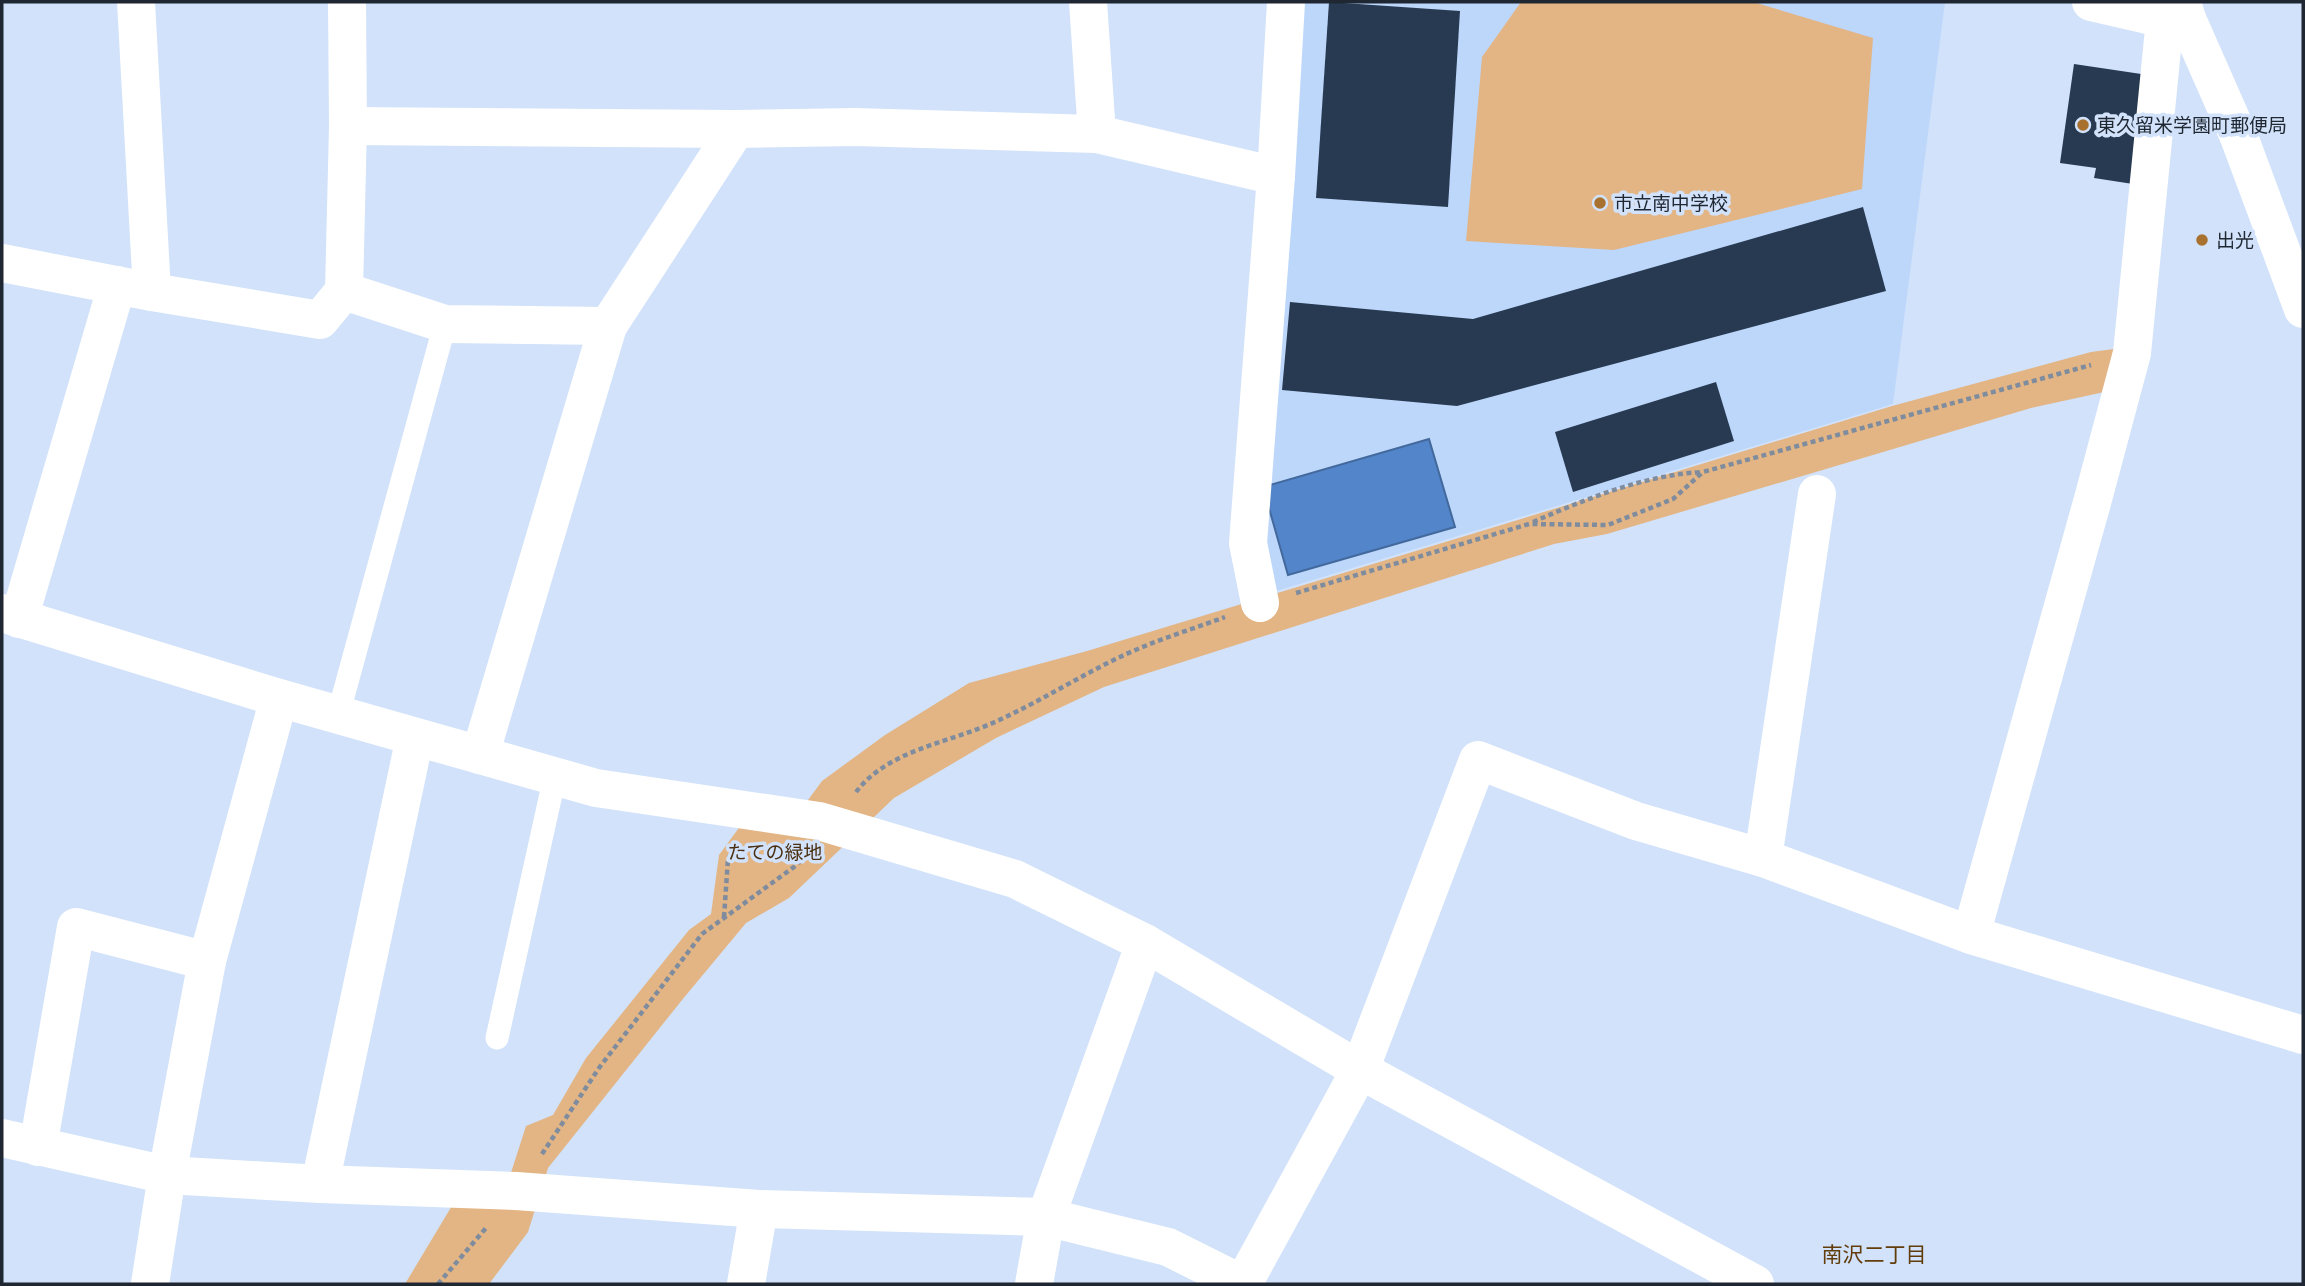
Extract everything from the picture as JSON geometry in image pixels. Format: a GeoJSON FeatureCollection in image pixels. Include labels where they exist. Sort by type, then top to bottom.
{"type":"FeatureCollection","features":[{"type":"Feature","properties":{"kind":"street"},"geometry":{"type":"LineString","coordinates":[[136,2],[134,289],[10,616],[279,698],[596,788],[819,821],[1016,879],[1144,943],[1360,1070],[1755,1284]]}},
{"type":"Feature","properties":{"kind":"street"},"geometry":{"type":"LineString","coordinates":[[2,263],[134,289],[320,320],[344,291],[348,126],[347,2]]}},
{"type":"Feature","properties":{"kind":"street"},"geometry":{"type":"LineString","coordinates":[[1088,2],[1097,134]]}},
{"type":"Feature","properties":{"kind":"street"},"geometry":{"type":"LineString","coordinates":[[1260,603],[1248,543],[1276,176],[1286,2]]}},
{"type":"Feature","properties":{"kind":"street"},"geometry":{"type":"LineString","coordinates":[[2091,2],[2178,14]]}},
{"type":"Feature","properties":{"kind":"street"},"geometry":{"type":"LineString","coordinates":[[2178,14],[2239,137],[2303,309]]}},
{"type":"Feature","properties":{"kind":"street"},"geometry":{"type":"LineString","coordinates":[[1971,935],[2132,353],[2178,14]]}},
{"type":"Feature","properties":{"kind":"street"},"geometry":{"type":"LineString","coordinates":[[348,126],[736,130],[855,127],[1097,134],[1276,176]]}},
{"type":"Feature","properties":{"kind":"street"},"geometry":{"type":"LineString","coordinates":[[480,755],[608,326],[736,130]]}},
{"type":"Feature","properties":{"kind":"street"},"geometry":{"type":"LineString","coordinates":[[344,291],[445,324],[608,326]]}},
{"type":"Feature","properties":{"kind":"street"},"geometry":{"type":"LineString","coordinates":[[1763,858],[1817,494]]}},
{"type":"Feature","properties":{"kind":"street"},"geometry":{"type":"LineString","coordinates":[[150,1284],[167,1175],[207,961],[279,698]]}},
{"type":"Feature","properties":{"kind":"street"},"geometry":{"type":"LineString","coordinates":[[320,1184],[415,737]]}},
{"type":"Feature","properties":{"kind":"street"},"geometry":{"type":"LineString","coordinates":[[2,1138],[167,1175],[516,1191],[759,1209],[1046,1217],[1168,1247],[1242,1284],[1360,1070],[1478,760],[1636,821],[1763,858],[1971,935],[2303,1035]]}},
{"type":"Feature","properties":{"kind":"street"},"geometry":{"type":"LineString","coordinates":[[38,1147],[76,928],[207,961]]}},
{"type":"Feature","properties":{"kind":"street"},"geometry":{"type":"LineString","coordinates":[[1034,1284],[1046,1217],[1144,943]]}},
{"type":"Feature","properties":{"kind":"street"},"geometry":{"type":"LineString","coordinates":[[746,1284],[759,1209]]}},
{"type":"Feature","properties":{"kind":"lane"},"geometry":{"type":"LineString","coordinates":[[338,715],[445,324]]}},
{"type":"Feature","properties":{"kind":"lane"},"geometry":{"type":"LineString","coordinates":[[497,1038],[555,776]]}},
{"type":"Feature","properties":{"kind":"path"},"geometry":{"type":"LineString","coordinates":[[848,803],[864,782],[905,754],[992,723],[1040,701],[1121,657],[1260,603],[1529,524],[1581,501],[1675,473],[1703,472],[2132,353]]}},
{"type":"Feature","properties":{"kind":"path"},"geometry":{"type":"LineString","coordinates":[[1529,524],[1608,525],[1673,499],[1703,472]]}},
{"type":"Feature","properties":{"kind":"path"},"geometry":{"type":"LineString","coordinates":[[724,918],[727,859],[757,812]]}},
{"type":"Feature","properties":{"kind":"path"},"geometry":{"type":"LineString","coordinates":[[439,1284],[516,1191],[607,1058],[702,934],[798,864],[806,847]]}},
{"type":"Feature","properties":{"kind":"shaded area","name":"市立南中学校"},"geometry":{"type":"Polygon","coordinates":[[[1296,2],[1945,2],[1893,404],[1270,593],[1257,537],[1296,2]]]}},
{"type":"Feature","properties":{"kind":"green space"},"geometry":{"type":"Polygon","coordinates":[[[1521,2],[1753,2],[1873,38],[1862,189],[1614,250],[1466,241],[1482,57],[1521,2]]]}},
{"type":"Feature","properties":{"kind":"green space","name":"たての緑地"},"geometry":{"type":"Polygon","coordinates":[[[2129,347],[2118,389],[2031,408],[1607,534],[1554,544],[1104,687],[996,738],[894,798],[789,898],[746,923],[548,1168],[528,1232],[489,1284],[405,1284],[456,1199],[508,1182],[526,1126],[553,1115],[586,1058],[689,930],[711,914],[719,855],[755,806],[800,811],[822,781],[885,735],[969,683],[1087,651],[1892,406],[2091,352],[2129,347]]]}},
{"type":"Feature","properties":{"kind":"water"},"geometry":{"type":"Polygon","coordinates":[[[1429,439],[1455,527],[1288,575],[1263,487],[1429,439]]]}},
{"type":"Feature","properties":{"kind":"building"},"geometry":{"type":"Polygon","coordinates":[[[1329,2],[1460,11],[1448,207],[1316,198],[1329,2]]]}},
{"type":"Feature","properties":{"kind":"building"},"geometry":{"type":"Polygon","coordinates":[[[2074,64],[2148,75],[2133,184],[2094,178],[2096,168],[2060,163],[2074,64]]]}},
{"type":"Feature","properties":{"kind":"building"},"geometry":{"type":"Polygon","coordinates":[[[1863,207],[1886,291],[1457,406],[1282,390],[1290,302],[1473,319],[1863,207]]]}},
{"type":"Feature","properties":{"kind":"building"},"geometry":{"type":"Polygon","coordinates":[[[1716,382],[1734,441],[1573,492],[1555,432],[1716,382]]]}},
{"type":"Feature","properties":{"kind":"place","name":"東久留米学園町郵便局"},"geometry":{"type":"Point","coordinates":[2083,125]}},
{"type":"Feature","properties":{"kind":"place","name":"市立南中学校"},"geometry":{"type":"Point","coordinates":[1600,203]}},
{"type":"Feature","properties":{"kind":"place","name":"出光"},"geometry":{"type":"Point","coordinates":[2202,240]}},
{"type":"Feature","properties":{"kind":"district","name":"南沢二丁目"},"geometry":{"type":"Point","coordinates":[1874,1254]}}]}
